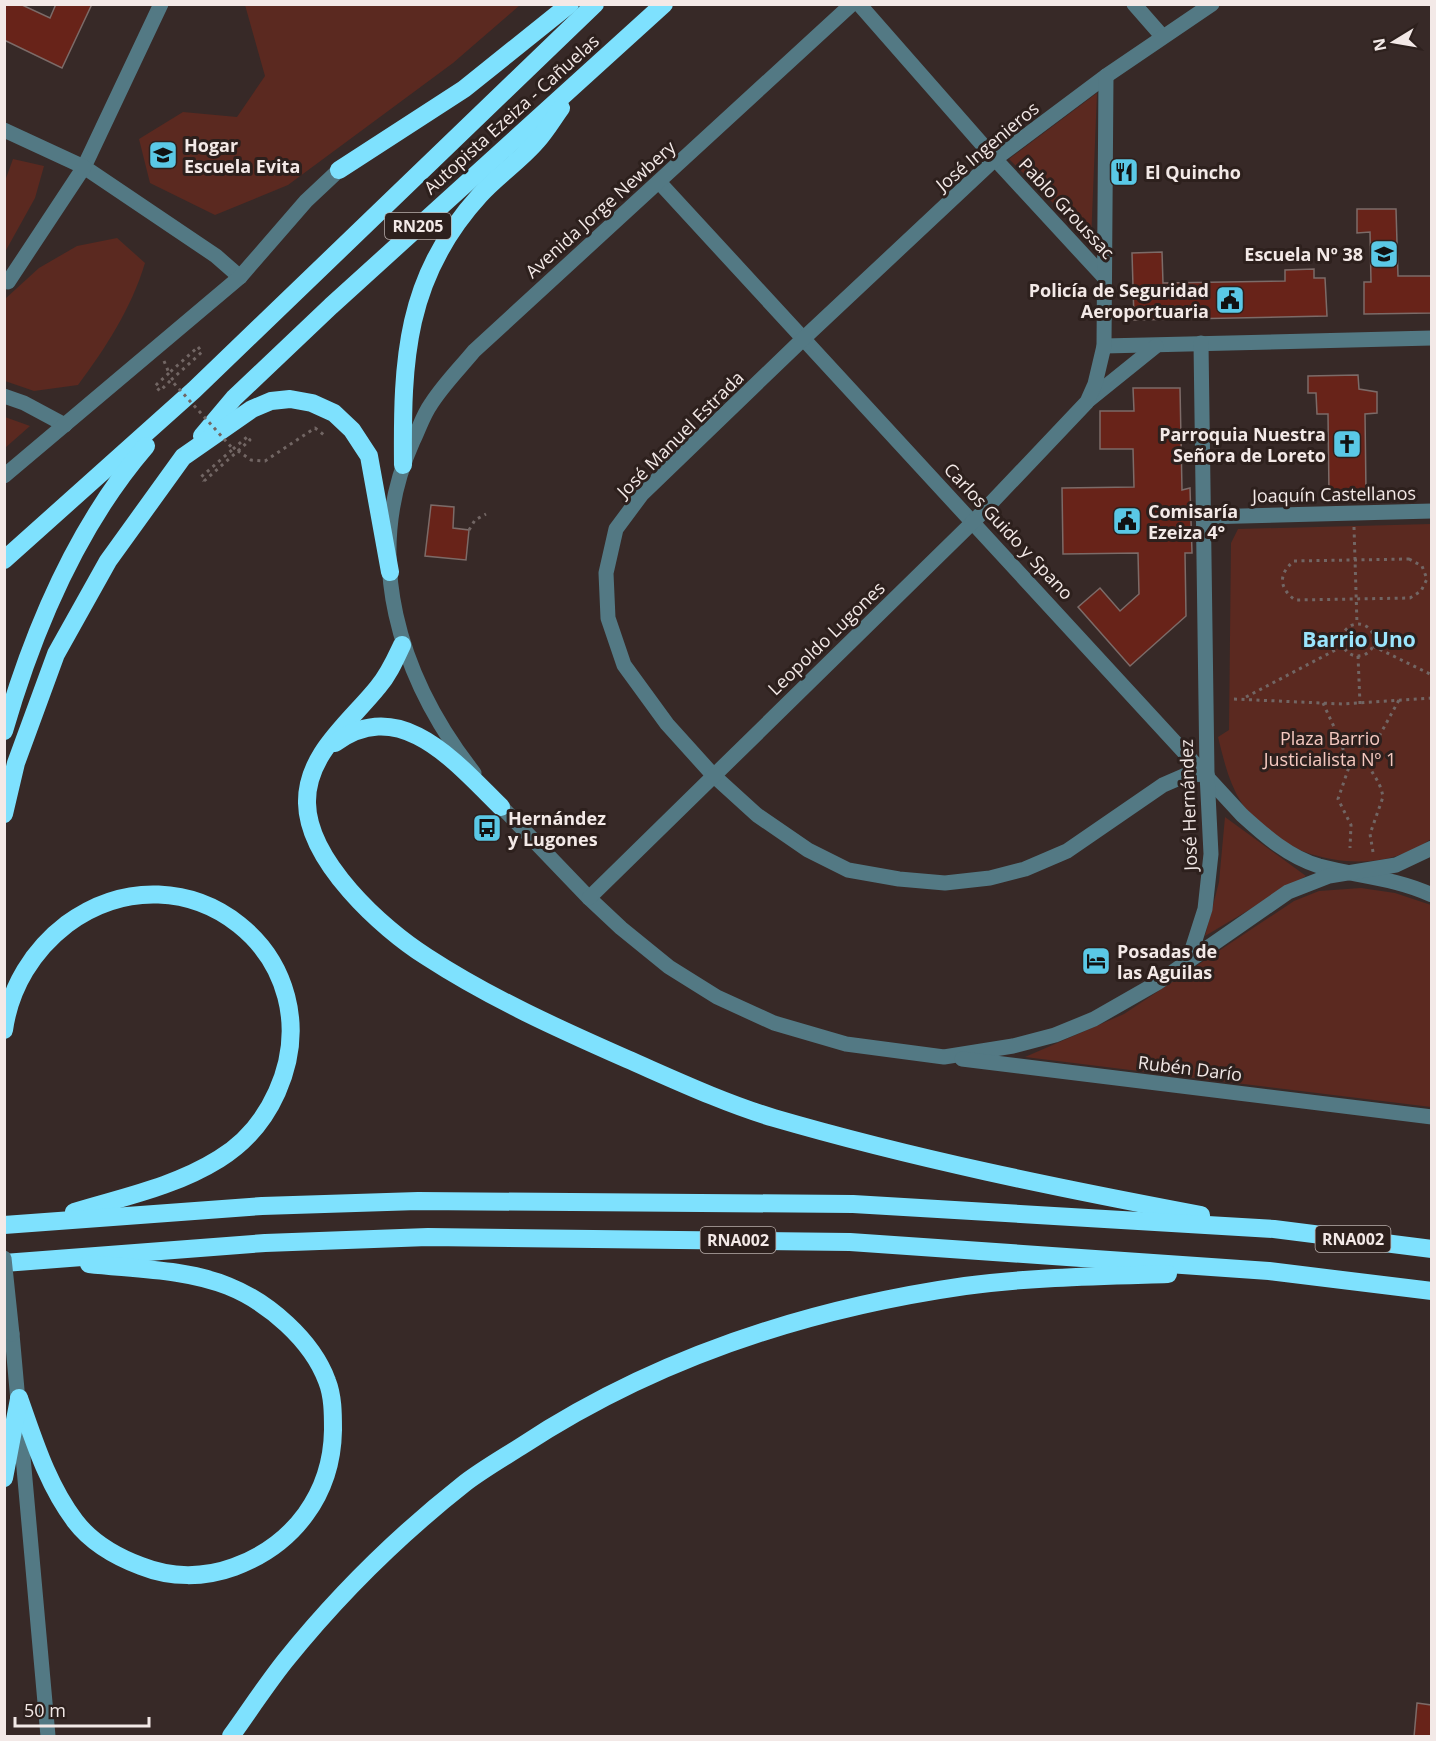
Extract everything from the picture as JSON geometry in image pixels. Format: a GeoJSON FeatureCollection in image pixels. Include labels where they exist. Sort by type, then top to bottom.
{"type":"FeatureCollection","features":[{"type":"Feature","properties":{"kind":"highway"},"geometry":{"type":"LineString","coordinates":[[339,170],[464,90],[570,4]]}},
{"type":"Feature","properties":{"kind":"highway","name":"Autopista Ezeiza - Cañuelas"},"geometry":{"type":"LineString","coordinates":[[194,390],[595,4]]}},
{"type":"Feature","properties":{"kind":"highway","name":"Autopista Ezeiza - Cañuelas"},"geometry":{"type":"LineString","coordinates":[[183,457],[234,398],[307,329],[664,4]]}},
{"type":"Feature","properties":{"kind":"highway"},"geometry":{"type":"LineString","coordinates":[[403,465],[402,404],[407,341],[429,270],[452,230],[480,194],[537,142],[584,78]]}},
{"type":"Feature","properties":{"kind":"highway"},"geometry":{"type":"LineString","coordinates":[[4,560],[194,390]]}},
{"type":"Feature","properties":{"kind":"highway"},"geometry":{"type":"LineString","coordinates":[[4,731],[64,573],[101,506],[134,459],[194,390]]}},
{"type":"Feature","properties":{"kind":"highway"},"geometry":{"type":"LineString","coordinates":[[4,814],[16,763],[56,654],[108,561],[183,457],[252,409],[271,401],[290,399],[312,403],[334,413],[352,430],[369,456],[390,572]]}},
{"type":"Feature","properties":{"kind":"highway"},"geometry":{"type":"LineString","coordinates":[[402,645],[384,680],[322,753],[309,775],[307,803],[309,821],[318,845],[348,888],[425,956],[504,1002],[667,1077],[771,1117],[959,1167],[1274,1229]]}},
{"type":"Feature","properties":{"kind":"highway"},"geometry":{"type":"LineString","coordinates":[[322,753],[347,735],[365,728],[387,725],[412,733],[448,755],[501,807]]}},
{"type":"Feature","properties":{"kind":"highway"},"geometry":{"type":"LineString","coordinates":[[4,1030],[7,1011],[24,973],[42,946],[60,930],[82,914],[111,902],[160,894],[182,897],[214,907],[253,934],[267,953],[282,981],[292,1015],[291,1051],[284,1077],[258,1126],[240,1144],[220,1159],[166,1185],[39,1222]]}},
{"type":"Feature","properties":{"kind":"highway","name":"RNA002"},"geometry":{"type":"LineString","coordinates":[[4,1225],[273,1206],[418,1201],[853,1204],[1274,1229],[1431,1249]]}},
{"type":"Feature","properties":{"kind":"highway","name":"RNA002"},"geometry":{"type":"LineString","coordinates":[[4,1263],[265,1243],[464,1237],[850,1242],[1269,1271],[1431,1291]]}},
{"type":"Feature","properties":{"kind":"highway"},"geometry":{"type":"LineString","coordinates":[[19,1398],[43,1465],[55,1491],[76,1522],[102,1546],[125,1560],[155,1572],[188,1576],[220,1572],[248,1562],[285,1539],[312,1506],[325,1479],[333,1444],[333,1414],[328,1382],[316,1357],[278,1318],[256,1301],[227,1286],[173,1273],[43,1259]]}},
{"type":"Feature","properties":{"kind":"highway"},"geometry":{"type":"LineString","coordinates":[[231,1737],[285,1661],[350,1587],[392,1546],[466,1482],[551,1426],[640,1378],[702,1351],[787,1324],[904,1296],[968,1286],[1074,1277],[1269,1271]]}},
{"type":"Feature","properties":{"kind":"highway"},"geometry":{"type":"LineString","coordinates":[[4,1478],[19,1398]]}},
{"type":"Feature","properties":{"kind":"street"},"geometry":{"type":"LineString","coordinates":[[8,282],[84,167],[161,4]]}},
{"type":"Feature","properties":{"kind":"street","name":"Avenida Jorge Newbery"},"geometry":{"type":"LineString","coordinates":[[403,465],[430,405],[474,351],[852,4]]}},
{"type":"Feature","properties":{"kind":"street","name":"Pablo Groussac"},"geometry":{"type":"LineString","coordinates":[[859,4],[995,159],[1103,276]]}},
{"type":"Feature","properties":{"kind":"street"},"geometry":{"type":"LineString","coordinates":[[1134,4],[1162,36]]}},
{"type":"Feature","properties":{"kind":"street","name":"José Ingenieros"},"geometry":{"type":"LineString","coordinates":[[804,338],[995,159],[1106,76],[1212,4]]}},
{"type":"Feature","properties":{"kind":"street","name":"Leopoldo Lugones"},"geometry":{"type":"LineString","coordinates":[[1087,402],[1095,384],[1104,346],[1106,76]]}},
{"type":"Feature","properties":{"kind":"street"},"geometry":{"type":"LineString","coordinates":[[4,130],[84,167],[216,256],[240,277]]}},
{"type":"Feature","properties":{"kind":"street"},"geometry":{"type":"LineString","coordinates":[[4,476],[240,277],[306,201],[339,170]]}},
{"type":"Feature","properties":{"kind":"street","name":"Carlos Guido y Spano"},"geometry":{"type":"LineString","coordinates":[[659,182],[974,521],[1242,815],[1267,838],[1294,855],[1319,866],[1353,872]]}},
{"type":"Feature","properties":{"kind":"street","name":"José Manuel Estrada"},"geometry":{"type":"LineString","coordinates":[[804,338],[642,494],[616,529],[606,573],[608,618],[624,665],[667,724],[713,775],[757,814],[808,850],[848,870],[899,879],[945,883],[990,878],[1025,869],[1067,851],[1163,785],[1186,776],[1206,774]]}},
{"type":"Feature","properties":{"kind":"street"},"geometry":{"type":"LineString","coordinates":[[1104,346],[1431,338]]}},
{"type":"Feature","properties":{"kind":"street","name":"José Hernández"},"geometry":{"type":"LineString","coordinates":[[1190,959],[1210,883],[1211,854],[1206,774],[1201,343]]}},
{"type":"Feature","properties":{"kind":"street","name":"Leopoldo Lugones"},"geometry":{"type":"LineString","coordinates":[[588,898],[974,521],[1087,402],[1156,346]]}},
{"type":"Feature","properties":{"kind":"street"},"geometry":{"type":"LineString","coordinates":[[4,396],[24,403],[65,425]]}},
{"type":"Feature","properties":{"kind":"street"},"geometry":{"type":"LineString","coordinates":[[403,465],[390,525],[390,572],[394,609],[402,645],[426,699],[447,734],[501,807],[588,898],[669,968],[717,997],[774,1023],[846,1044],[944,1057],[1013,1046],[1065,1031],[1121,1006],[1288,892],[1329,876],[1396,865],[1431,849]]}},
{"type":"Feature","properties":{"kind":"street","name":"Joaquín Castellanos"},"geometry":{"type":"LineString","coordinates":[[1202,517],[1431,511]]}},
{"type":"Feature","properties":{"kind":"street"},"geometry":{"type":"LineString","coordinates":[[1353,872],[1431,895]]}},
{"type":"Feature","properties":{"kind":"street","name":"Rubén Darío"},"geometry":{"type":"LineString","coordinates":[[944,1057],[1431,1117]]}},
{"type":"Feature","properties":{"kind":"street"},"geometry":{"type":"LineString","coordinates":[[4,1258],[19,1398],[48,1737]]}},
{"type":"Feature","properties":{"kind":"path"},"geometry":{"type":"LineString","coordinates":[[169,373],[155,386],[160,391],[202,352],[198,347]]}},
{"type":"Feature","properties":{"kind":"path"},"geometry":{"type":"LineString","coordinates":[[171,380],[233,449]]}},
{"type":"Feature","properties":{"kind":"path"},"geometry":{"type":"LineString","coordinates":[[238,451],[251,460],[266,461],[315,428],[324,435]]}},
{"type":"Feature","properties":{"kind":"path"},"geometry":{"type":"LineString","coordinates":[[247,437],[250,440],[204,481],[201,477],[233,449],[247,437]]}},
{"type":"Feature","properties":{"kind":"path"},"geometry":{"type":"LineString","coordinates":[[469,530],[475,520],[486,514]]}},
{"type":"Feature","properties":{"kind":"path"},"geometry":{"type":"LineString","coordinates":[[1354,526],[1357,624]]}},
{"type":"Feature","properties":{"kind":"path"},"geometry":{"type":"LineString","coordinates":[[1409,559],[1422,566],[1427,579],[1421,591],[1410,598],[1356,599],[1295,600],[1286,593],[1281,580],[1286,568],[1294,561],[1409,559]]}},
{"type":"Feature","properties":{"kind":"path"},"geometry":{"type":"LineString","coordinates":[[1357,624],[1371,630],[1374,639],[1373,646],[1368,653],[1358,656],[1348,653],[1343,646],[1344,632],[1357,624]]}},
{"type":"Feature","properties":{"kind":"path"},"geometry":{"type":"LineString","coordinates":[[1245,697],[1343,646]]}},
{"type":"Feature","properties":{"kind":"path"},"geometry":{"type":"LineString","coordinates":[[1373,646],[1431,675]]}},
{"type":"Feature","properties":{"kind":"path"},"geometry":{"type":"LineString","coordinates":[[1358,656],[1360,704]]}},
{"type":"Feature","properties":{"kind":"path"},"geometry":{"type":"LineString","coordinates":[[1234,699],[1245,697],[1360,704],[1431,698]]}},
{"type":"Feature","properties":{"kind":"path"},"geometry":{"type":"LineString","coordinates":[[1374,853],[1370,834],[1383,797],[1370,769],[1371,755],[1399,700]]}},
{"type":"Feature","properties":{"kind":"path"},"geometry":{"type":"LineString","coordinates":[[1323,703],[1340,740],[1349,768],[1338,799],[1351,825],[1353,840],[1350,848]]}},
{"type":"Feature","properties":{"kind":"path"},"geometry":{"type":"LineString","coordinates":[[1340,740],[1377,740]]}},
{"type":"Feature","properties":{"kind":"green space"},"geometry":{"type":"Polygon","coordinates":[[[245,4],[520,5],[453,63],[288,185],[215,215],[150,183],[139,139],[183,112],[237,117],[265,76],[245,4]]]}},
{"type":"Feature","properties":{"kind":"green space"},"geometry":{"type":"Polygon","coordinates":[[[1097,93],[1091,241],[1009,159],[1097,93]]]}},
{"type":"Feature","properties":{"kind":"green space"},"geometry":{"type":"Polygon","coordinates":[[[13,159],[44,166],[35,198],[5,252],[5,181],[13,159]]]}},
{"type":"Feature","properties":{"kind":"green space"},"geometry":{"type":"Polygon","coordinates":[[[117,238],[145,263],[133,296],[117,327],[78,385],[34,391],[5,381],[5,299],[39,268],[77,246],[117,238]]]}},
{"type":"Feature","properties":{"kind":"green space"},"geometry":{"type":"Polygon","coordinates":[[[4,417],[30,426],[5,448],[4,417]]]}},
{"type":"Feature","properties":{"kind":"green space","name":"Plaza Barrio Justicialista Nº 1"},"geometry":{"type":"Polygon","coordinates":[[[1431,524],[1431,839],[1409,852],[1384,859],[1358,862],[1331,859],[1305,852],[1281,841],[1260,825],[1243,805],[1231,781],[1218,737],[1229,730],[1231,543],[1238,529],[1431,524]]]}},
{"type":"Feature","properties":{"kind":"green space"},"geometry":{"type":"Polygon","coordinates":[[[1225,817],[1306,876],[1205,936],[1219,882],[1225,817]]]}},
{"type":"Feature","properties":{"kind":"green space"},"geometry":{"type":"Polygon","coordinates":[[[1361,888],[1395,893],[1431,905],[1431,1107],[1025,1057],[1124,1014],[1294,901],[1319,891],[1361,888]]]}},
{"type":"Feature","properties":{"kind":"building"},"geometry":{"type":"Polygon","coordinates":[[[4,4],[20,4],[50,18],[56,4],[92,4],[62,68],[4,40],[4,4]]]}},
{"type":"Feature","properties":{"kind":"building","name":"Escuela Nº 38"},"geometry":{"type":"Polygon","coordinates":[[[1357,209],[1396,209],[1398,276],[1431,276],[1431,313],[1364,314],[1364,282],[1371,282],[1370,232],[1357,233],[1357,209]]]}},
{"type":"Feature","properties":{"kind":"building","name":"Policía de Seguridad Aeroportuaria"},"geometry":{"type":"Polygon","coordinates":[[[1162,252],[1163,283],[1285,281],[1285,270],[1314,269],[1314,278],[1325,278],[1327,316],[1134,320],[1132,253],[1162,252]]]}},
{"type":"Feature","properties":{"kind":"building","name":"Parroquia Nuestra Señora de Loreto"},"geometry":{"type":"Polygon","coordinates":[[[1358,375],[1359,389],[1377,392],[1377,413],[1365,414],[1366,491],[1329,492],[1328,414],[1317,414],[1316,393],[1308,393],[1308,376],[1358,375]]]}},
{"type":"Feature","properties":{"kind":"building","name":"Comisaría Ezeiza 4°"},"geometry":{"type":"Polygon","coordinates":[[[1133,388],[1180,388],[1182,490],[1190,488],[1192,553],[1185,553],[1186,616],[1130,666],[1078,607],[1100,588],[1120,611],[1139,594],[1138,553],[1063,554],[1062,488],[1134,487],[1133,449],[1100,449],[1100,411],[1134,411],[1133,388]]]}},
{"type":"Feature","properties":{"kind":"building"},"geometry":{"type":"Polygon","coordinates":[[[431,505],[454,507],[453,528],[469,530],[466,560],[425,556],[431,505]]]}},
{"type":"Feature","properties":{"kind":"building"},"geometry":{"type":"Polygon","coordinates":[[[1417,1703],[1431,1705],[1431,1737],[1414,1737],[1417,1703]]]}},
{"type":"Feature","properties":{"kind":"place","name":"Hogar Escuela Evita"},"geometry":{"type":"Point","coordinates":[163,155]}},
{"type":"Feature","properties":{"kind":"place","name":"El Quincho"},"geometry":{"type":"Point","coordinates":[1124,172]}},
{"type":"Feature","properties":{"kind":"place","name":"Escuela Nº 38"},"geometry":{"type":"Point","coordinates":[1384,254]}},
{"type":"Feature","properties":{"kind":"place","name":"Policía de Seguridad Aeroportuaria"},"geometry":{"type":"Point","coordinates":[1230,300]}},
{"type":"Feature","properties":{"kind":"place","name":"Parroquia Nuestra Señora de Loreto"},"geometry":{"type":"Point","coordinates":[1347,444]}},
{"type":"Feature","properties":{"kind":"place","name":"Comisaría Ezeiza 4°"},"geometry":{"type":"Point","coordinates":[1127,521]}},
{"type":"Feature","properties":{"kind":"place","name":"Hernández y Lugones"},"geometry":{"type":"Point","coordinates":[487,828]}},
{"type":"Feature","properties":{"kind":"place","name":"Posadas de las Aguilas"},"geometry":{"type":"Point","coordinates":[1096,961]}},
{"type":"Feature","properties":{"kind":"district","name":"Barrio Uno"},"geometry":{"type":"Point","coordinates":[1359,639]}}]}
